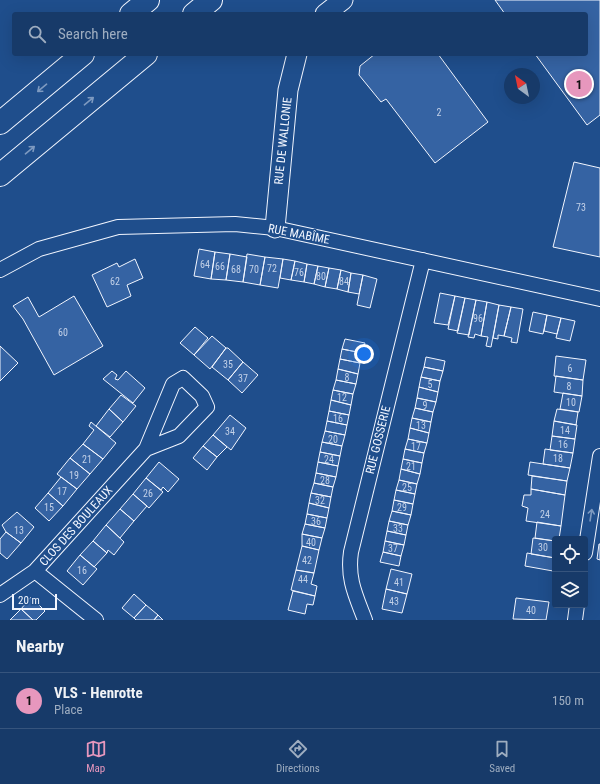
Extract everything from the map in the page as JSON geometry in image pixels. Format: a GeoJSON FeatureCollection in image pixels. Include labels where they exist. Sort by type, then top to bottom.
{"type":"FeatureCollection","features":[{"type":"Feature","properties":{"kind":"highway"},"geometry":{"type":"LineString","coordinates":[[122,12],[131,0]]}},
{"type":"Feature","properties":{"kind":"highway"},"geometry":{"type":"LineString","coordinates":[[133,12],[148,0]]}},
{"type":"Feature","properties":{"kind":"highway"},"geometry":{"type":"LineString","coordinates":[[196,12],[211,0]]}},
{"type":"Feature","properties":{"kind":"highway"},"geometry":{"type":"LineString","coordinates":[[0,123],[81,56]]}},
{"type":"Feature","properties":{"kind":"highway"},"geometry":{"type":"LineString","coordinates":[[0,175],[144,56]]}},
{"type":"Feature","properties":{"kind":"street"},"geometry":{"type":"LineString","coordinates":[[328,12],[343,0]]}},
{"type":"Feature","properties":{"kind":"street","name":"RUE DE WALLONIE"},"geometry":{"type":"LineString","coordinates":[[275,228],[288,90],[296,56]]}},
{"type":"Feature","properties":{"kind":"street","name":"RUE MABÎME"},"geometry":{"type":"LineString","coordinates":[[0,270],[39,250],[74,238],[118,227],[235,224],[275,228],[600,299]]}},
{"type":"Feature","properties":{"kind":"street","name":"RUE GOSSERIE"},"geometry":{"type":"LineString","coordinates":[[365,620],[351,583],[348,568],[423,260]]}},
{"type":"Feature","properties":{"kind":"street","name":"CLOS DES BOULEAUX"},"geometry":{"type":"LineString","coordinates":[[0,595],[35,571],[146,449],[173,384],[183,378],[202,396],[207,407],[179,436],[146,449]]}},
{"type":"Feature","properties":{"kind":"street"},"geometry":{"type":"LineString","coordinates":[[588,536],[600,456]]}},
{"type":"Feature","properties":{"kind":"street"},"geometry":{"type":"LineString","coordinates":[[35,571],[96,620]]}},
{"type":"Feature","properties":{"kind":"street"},"geometry":{"type":"LineString","coordinates":[[575,620],[577,608]]}},
{"type":"Feature","properties":{"kind":"building"},"geometry":{"type":"Polygon","coordinates":[[[495,0],[600,0],[600,115],[587,125],[536,56],[588,56],[588,12],[504,12],[495,0]]]}},
{"type":"Feature","properties":{"kind":"building"},"geometry":{"type":"Polygon","coordinates":[[[372,56],[439,56],[488,122],[435,163],[386,99],[381,102],[359,75],[360,66],[372,56]]]}},
{"type":"Feature","properties":{"kind":"building"},"geometry":{"type":"Polygon","coordinates":[[[574,162],[600,168],[600,257],[553,247],[574,162]]]}},
{"type":"Feature","properties":{"kind":"building"},"geometry":{"type":"Polygon","coordinates":[[[199,249],[215,252],[211,279],[194,276],[199,249]]]}},
{"type":"Feature","properties":{"kind":"building"},"geometry":{"type":"Polygon","coordinates":[[[215,252],[230,254],[226,280],[211,279],[215,252]]]}},
{"type":"Feature","properties":{"kind":"building"},"geometry":{"type":"Polygon","coordinates":[[[230,254],[247,257],[243,282],[226,280],[230,254]]]}},
{"type":"Feature","properties":{"kind":"building"},"geometry":{"type":"Polygon","coordinates":[[[247,254],[265,257],[260,285],[243,282],[247,254]]]}},
{"type":"Feature","properties":{"kind":"building"},"geometry":{"type":"Polygon","coordinates":[[[265,257],[283,259],[278,288],[260,285],[265,257]]]}},
{"type":"Feature","properties":{"kind":"building"},"geometry":{"type":"Polygon","coordinates":[[[135,259],[143,278],[127,285],[131,296],[107,307],[92,275],[117,263],[119,267],[135,259]]]}},
{"type":"Feature","properties":{"kind":"building"},"geometry":{"type":"Polygon","coordinates":[[[283,259],[295,261],[291,280],[280,278],[283,259]]]}},
{"type":"Feature","properties":{"kind":"building"},"geometry":{"type":"Polygon","coordinates":[[[295,261],[307,264],[304,282],[291,280],[295,261]]]}},
{"type":"Feature","properties":{"kind":"building"},"geometry":{"type":"Polygon","coordinates":[[[307,264],[318,266],[314,284],[304,282],[307,264]]]}},
{"type":"Feature","properties":{"kind":"building"},"geometry":{"type":"Polygon","coordinates":[[[318,266],[329,268],[325,287],[314,284],[318,266]]]}},
{"type":"Feature","properties":{"kind":"building"},"geometry":{"type":"Polygon","coordinates":[[[329,268],[341,270],[337,289],[325,287],[329,268]]]}},
{"type":"Feature","properties":{"kind":"building"},"geometry":{"type":"Polygon","coordinates":[[[341,270],[351,273],[348,292],[337,289],[341,270]]]}},
{"type":"Feature","properties":{"kind":"building"},"geometry":{"type":"Polygon","coordinates":[[[351,273],[363,275],[359,294],[348,292],[351,273]]]}},
{"type":"Feature","properties":{"kind":"building"},"geometry":{"type":"Polygon","coordinates":[[[363,275],[377,279],[370,308],[357,305],[363,275]]]}},
{"type":"Feature","properties":{"kind":"building"},"geometry":{"type":"Polygon","coordinates":[[[440,293],[455,296],[448,325],[434,323],[440,293]]]}},
{"type":"Feature","properties":{"kind":"building"},"geometry":{"type":"Polygon","coordinates":[[[74,296],[103,346],[54,375],[23,319],[13,306],[28,297],[39,317],[74,296]]]}},
{"type":"Feature","properties":{"kind":"building"},"geometry":{"type":"Polygon","coordinates":[[[455,296],[465,298],[458,331],[448,329],[455,296]]]}},
{"type":"Feature","properties":{"kind":"building"},"geometry":{"type":"Polygon","coordinates":[[[465,298],[476,300],[469,335],[457,333],[465,298]]]}},
{"type":"Feature","properties":{"kind":"building"},"geometry":{"type":"Polygon","coordinates":[[[476,300],[487,302],[481,336],[475,334],[474,338],[468,337],[476,300]]]}},
{"type":"Feature","properties":{"kind":"building"},"geometry":{"type":"Polygon","coordinates":[[[487,302],[499,305],[491,347],[486,346],[488,337],[481,336],[487,302]]]}},
{"type":"Feature","properties":{"kind":"building"},"geometry":{"type":"Polygon","coordinates":[[[499,305],[511,307],[504,336],[498,335],[498,339],[493,338],[499,305]]]}},
{"type":"Feature","properties":{"kind":"building"},"geometry":{"type":"Polygon","coordinates":[[[511,307],[523,309],[517,343],[511,342],[512,338],[504,336],[511,307]]]}},
{"type":"Feature","properties":{"kind":"building"},"geometry":{"type":"Polygon","coordinates":[[[533,312],[547,315],[543,334],[529,331],[533,312]]]}},
{"type":"Feature","properties":{"kind":"building"},"geometry":{"type":"Polygon","coordinates":[[[547,315],[561,318],[557,334],[544,331],[547,315]]]}},
{"type":"Feature","properties":{"kind":"building"},"geometry":{"type":"Polygon","coordinates":[[[561,318],[575,321],[570,341],[556,338],[561,318]]]}},
{"type":"Feature","properties":{"kind":"building"},"geometry":{"type":"Polygon","coordinates":[[[195,327],[208,338],[194,355],[180,343],[195,327]]]}},
{"type":"Feature","properties":{"kind":"building"},"geometry":{"type":"Polygon","coordinates":[[[212,336],[226,348],[210,369],[194,355],[212,336]]]}},
{"type":"Feature","properties":{"kind":"building"},"geometry":{"type":"Polygon","coordinates":[[[345,339],[365,343],[362,353],[342,349],[345,339]]]}},
{"type":"Feature","properties":{"kind":"building"},"geometry":{"type":"Polygon","coordinates":[[[0,346],[18,363],[0,381],[0,346]]]}},
{"type":"Feature","properties":{"kind":"building"},"geometry":{"type":"Polygon","coordinates":[[[226,348],[228,348],[243,362],[228,380],[212,367],[226,348]]]}},
{"type":"Feature","properties":{"kind":"building"},"geometry":{"type":"Polygon","coordinates":[[[342,349],[362,353],[360,363],[340,359],[342,349]]]}},
{"type":"Feature","properties":{"kind":"building"},"geometry":{"type":"Polygon","coordinates":[[[556,356],[586,360],[583,380],[554,376],[556,356]]]}},
{"type":"Feature","properties":{"kind":"building"},"geometry":{"type":"Polygon","coordinates":[[[426,357],[445,361],[443,371],[424,367],[426,357]]]}},
{"type":"Feature","properties":{"kind":"building"},"geometry":{"type":"Polygon","coordinates":[[[340,359],[360,363],[358,374],[338,369],[340,359]]]}},
{"type":"Feature","properties":{"kind":"building"},"geometry":{"type":"Polygon","coordinates":[[[243,362],[258,375],[242,393],[228,380],[243,362]]]}},
{"type":"Feature","properties":{"kind":"building"},"geometry":{"type":"Polygon","coordinates":[[[424,367],[443,371],[440,381],[421,377],[424,367]]]}},
{"type":"Feature","properties":{"kind":"building"},"geometry":{"type":"Polygon","coordinates":[[[338,369],[358,374],[356,384],[336,380],[338,369]]]}},
{"type":"Feature","properties":{"kind":"building"},"geometry":{"type":"Polygon","coordinates":[[[112,371],[117,375],[115,379],[118,380],[126,371],[145,388],[133,403],[103,379],[112,371]]]}},
{"type":"Feature","properties":{"kind":"building"},"geometry":{"type":"Polygon","coordinates":[[[556,376],[583,380],[582,396],[554,392],[556,376]]]}},
{"type":"Feature","properties":{"kind":"building"},"geometry":{"type":"Polygon","coordinates":[[[421,377],[440,381],[438,392],[419,387],[421,377]]]}},
{"type":"Feature","properties":{"kind":"building"},"geometry":{"type":"Polygon","coordinates":[[[336,380],[356,384],[353,394],[333,390],[336,380]]]}},
{"type":"Feature","properties":{"kind":"building"},"geometry":{"type":"Polygon","coordinates":[[[419,387],[438,392],[436,402],[417,398],[419,387]]]}},
{"type":"Feature","properties":{"kind":"building"},"geometry":{"type":"Polygon","coordinates":[[[333,390],[353,394],[351,405],[331,400],[333,390]]]}},
{"type":"Feature","properties":{"kind":"building"},"geometry":{"type":"Polygon","coordinates":[[[563,393],[582,396],[579,412],[560,409],[563,393]]]}},
{"type":"Feature","properties":{"kind":"building"},"geometry":{"type":"Polygon","coordinates":[[[121,395],[136,406],[123,422],[109,409],[121,395]]]}},
{"type":"Feature","properties":{"kind":"building"},"geometry":{"type":"Polygon","coordinates":[[[417,398],[436,402],[433,412],[415,408],[417,398]]]}},
{"type":"Feature","properties":{"kind":"building"},"geometry":{"type":"Polygon","coordinates":[[[331,400],[351,405],[349,415],[329,411],[331,400]]]}},
{"type":"Feature","properties":{"kind":"building"},"geometry":{"type":"Polygon","coordinates":[[[415,408],[433,412],[431,422],[412,418],[415,408]]]}},
{"type":"Feature","properties":{"kind":"building"},"geometry":{"type":"Polygon","coordinates":[[[109,409],[123,422],[110,437],[96,426],[109,409]]]}},
{"type":"Feature","properties":{"kind":"building"},"geometry":{"type":"Polygon","coordinates":[[[557,409],[578,412],[576,425],[554,421],[557,409]]]}},
{"type":"Feature","properties":{"kind":"building"},"geometry":{"type":"Polygon","coordinates":[[[329,411],[349,415],[347,425],[327,421],[329,411]]]}},
{"type":"Feature","properties":{"kind":"building"},"geometry":{"type":"Polygon","coordinates":[[[230,415],[246,428],[231,450],[213,435],[230,415]]]}},
{"type":"Feature","properties":{"kind":"building"},"geometry":{"type":"Polygon","coordinates":[[[412,418],[431,422],[429,433],[410,428],[412,418]]]}},
{"type":"Feature","properties":{"kind":"building"},"geometry":{"type":"Polygon","coordinates":[[[327,421],[347,425],[345,435],[325,431],[327,421]]]}},
{"type":"Feature","properties":{"kind":"building"},"geometry":{"type":"Polygon","coordinates":[[[554,421],[577,425],[575,439],[552,436],[554,421]]]}},
{"type":"Feature","properties":{"kind":"building"},"geometry":{"type":"Polygon","coordinates":[[[91,422],[116,443],[103,459],[83,444],[94,430],[89,426],[91,422]]]}},
{"type":"Feature","properties":{"kind":"building"},"geometry":{"type":"Polygon","coordinates":[[[410,428],[429,433],[427,443],[408,439],[410,428]]]}},
{"type":"Feature","properties":{"kind":"building"},"geometry":{"type":"Polygon","coordinates":[[[325,431],[345,435],[342,446],[322,442],[325,431]]]}},
{"type":"Feature","properties":{"kind":"building"},"geometry":{"type":"Polygon","coordinates":[[[213,435],[227,447],[217,457],[203,446],[213,435]]]}},
{"type":"Feature","properties":{"kind":"building"},"geometry":{"type":"Polygon","coordinates":[[[552,436],[575,439],[573,453],[550,450],[552,436]]]}},
{"type":"Feature","properties":{"kind":"building"},"geometry":{"type":"Polygon","coordinates":[[[408,439],[427,443],[424,453],[405,449],[408,439]]]}},
{"type":"Feature","properties":{"kind":"building"},"geometry":{"type":"Polygon","coordinates":[[[322,442],[342,446],[340,456],[320,452],[322,442]]]}},
{"type":"Feature","properties":{"kind":"building"},"geometry":{"type":"Polygon","coordinates":[[[83,444],[103,459],[90,474],[70,458],[83,444]]]}},
{"type":"Feature","properties":{"kind":"building"},"geometry":{"type":"Polygon","coordinates":[[[203,446],[217,457],[207,470],[193,458],[203,446]]]}},
{"type":"Feature","properties":{"kind":"building"},"geometry":{"type":"Polygon","coordinates":[[[405,449],[424,453],[422,463],[403,459],[405,449]]]}},
{"type":"Feature","properties":{"kind":"building"},"geometry":{"type":"Polygon","coordinates":[[[545,449],[573,453],[570,468],[543,464],[545,449]]]}},
{"type":"Feature","properties":{"kind":"building"},"geometry":{"type":"Polygon","coordinates":[[[320,452],[340,456],[338,466],[318,462],[320,452]]]}},
{"type":"Feature","properties":{"kind":"building"},"geometry":{"type":"Polygon","coordinates":[[[70,458],[90,474],[77,489],[57,474],[70,458]]]}},
{"type":"Feature","properties":{"kind":"building"},"geometry":{"type":"Polygon","coordinates":[[[403,459],[422,463],[420,474],[401,469],[403,459]]]}},
{"type":"Feature","properties":{"kind":"building"},"geometry":{"type":"Polygon","coordinates":[[[159,462],[179,479],[168,492],[163,487],[161,490],[146,478],[159,462]]]}},
{"type":"Feature","properties":{"kind":"building"},"geometry":{"type":"Polygon","coordinates":[[[318,462],[338,466],[336,477],[316,473],[318,462]]]}},
{"type":"Feature","properties":{"kind":"building"},"geometry":{"type":"Polygon","coordinates":[[[530,462],[570,468],[567,481],[528,475],[530,462]]]}},
{"type":"Feature","properties":{"kind":"building"},"geometry":{"type":"Polygon","coordinates":[[[401,469],[420,474],[417,484],[399,480],[401,469]]]}},
{"type":"Feature","properties":{"kind":"building"},"geometry":{"type":"Polygon","coordinates":[[[316,473],[336,477],[333,487],[314,483],[316,473]]]}},
{"type":"Feature","properties":{"kind":"building"},"geometry":{"type":"Polygon","coordinates":[[[532,476],[567,481],[565,495],[531,489],[532,476]]]}},
{"type":"Feature","properties":{"kind":"building"},"geometry":{"type":"Polygon","coordinates":[[[61,477],[77,489],[63,506],[48,493],[61,477]]]}},
{"type":"Feature","properties":{"kind":"building"},"geometry":{"type":"Polygon","coordinates":[[[146,478],[163,492],[149,508],[133,494],[146,478]]]}},
{"type":"Feature","properties":{"kind":"building"},"geometry":{"type":"Polygon","coordinates":[[[399,480],[417,484],[415,494],[396,490],[399,480]]]}},
{"type":"Feature","properties":{"kind":"building"},"geometry":{"type":"Polygon","coordinates":[[[314,483],[333,487],[331,497],[311,493],[314,483]]]}},
{"type":"Feature","properties":{"kind":"building"},"geometry":{"type":"Polygon","coordinates":[[[531,489],[565,495],[561,526],[526,521],[528,508],[522,506],[524,495],[531,495],[531,489]]]}},
{"type":"Feature","properties":{"kind":"building"},"geometry":{"type":"Polygon","coordinates":[[[396,490],[415,494],[413,504],[394,500],[396,490]]]}},
{"type":"Feature","properties":{"kind":"building"},"geometry":{"type":"Polygon","coordinates":[[[48,493],[63,506],[49,521],[35,508],[48,493]]]}},
{"type":"Feature","properties":{"kind":"building"},"geometry":{"type":"Polygon","coordinates":[[[311,493],[331,497],[329,508],[309,503],[311,493]]]}},
{"type":"Feature","properties":{"kind":"building"},"geometry":{"type":"Polygon","coordinates":[[[133,494],[147,506],[134,521],[120,509],[133,494]]]}},
{"type":"Feature","properties":{"kind":"building"},"geometry":{"type":"Polygon","coordinates":[[[394,500],[413,504],[411,515],[392,511],[394,500]]]}},
{"type":"Feature","properties":{"kind":"building"},"geometry":{"type":"Polygon","coordinates":[[[309,503],[329,508],[327,518],[307,514],[309,503]]]}},
{"type":"Feature","properties":{"kind":"building"},"geometry":{"type":"Polygon","coordinates":[[[120,509],[134,521],[120,538],[106,525],[120,509]]]}},
{"type":"Feature","properties":{"kind":"building"},"geometry":{"type":"Polygon","coordinates":[[[392,511],[411,515],[408,525],[389,521],[392,511]]]}},
{"type":"Feature","properties":{"kind":"building"},"geometry":{"type":"Polygon","coordinates":[[[17,512],[34,527],[21,543],[6,532],[2,525],[17,512]]]}},
{"type":"Feature","properties":{"kind":"building"},"geometry":{"type":"Polygon","coordinates":[[[307,514],[327,518],[325,528],[305,524],[307,514]]]}},
{"type":"Feature","properties":{"kind":"building"},"geometry":{"type":"Polygon","coordinates":[[[389,521],[408,525],[406,535],[387,531],[389,521]]]}},
{"type":"Feature","properties":{"kind":"building"},"geometry":{"type":"Polygon","coordinates":[[[537,522],[561,526],[559,536],[552,536],[552,541],[535,538],[537,522]]]}},
{"type":"Feature","properties":{"kind":"building"},"geometry":{"type":"Polygon","coordinates":[[[305,524],[325,528],[322,538],[302,534],[305,524]]]}},
{"type":"Feature","properties":{"kind":"building"},"geometry":{"type":"Polygon","coordinates":[[[106,525],[124,542],[114,555],[108,550],[107,553],[93,541],[106,525]]]}},
{"type":"Feature","properties":{"kind":"building"},"geometry":{"type":"Polygon","coordinates":[[[387,531],[406,535],[404,545],[385,541],[387,531]]]}},
{"type":"Feature","properties":{"kind":"building"},"geometry":{"type":"Polygon","coordinates":[[[6,532],[21,543],[7,559],[0,553],[0,539],[6,532]]]}},
{"type":"Feature","properties":{"kind":"building"},"geometry":{"type":"Polygon","coordinates":[[[302,534],[322,538],[319,550],[302,546],[302,534]]]}},
{"type":"Feature","properties":{"kind":"building"},"geometry":{"type":"Polygon","coordinates":[[[533,538],[552,541],[552,558],[531,554],[533,538]]]}},
{"type":"Feature","properties":{"kind":"building"},"geometry":{"type":"Polygon","coordinates":[[[93,541],[107,553],[94,567],[80,555],[93,541]]]}},
{"type":"Feature","properties":{"kind":"building"},"geometry":{"type":"Polygon","coordinates":[[[385,541],[404,545],[401,556],[383,552],[385,541]]]}},
{"type":"Feature","properties":{"kind":"building"},"geometry":{"type":"Polygon","coordinates":[[[600,544],[600,560],[597,559],[600,544]]]}},
{"type":"Feature","properties":{"kind":"building"},"geometry":{"type":"Polygon","coordinates":[[[302,546],[319,550],[314,573],[296,570],[302,546]]]}},
{"type":"Feature","properties":{"kind":"building"},"geometry":{"type":"Polygon","coordinates":[[[383,552],[401,556],[399,566],[380,562],[383,552]]]}},
{"type":"Feature","properties":{"kind":"building"},"geometry":{"type":"Polygon","coordinates":[[[527,553],[552,557],[552,571],[525,566],[527,553]]]}},
{"type":"Feature","properties":{"kind":"building"},"geometry":{"type":"Polygon","coordinates":[[[80,555],[97,569],[83,585],[67,571],[80,555]]]}},
{"type":"Feature","properties":{"kind":"building"},"geometry":{"type":"Polygon","coordinates":[[[391,569],[412,574],[407,594],[386,589],[391,569]]]}},
{"type":"Feature","properties":{"kind":"building"},"geometry":{"type":"Polygon","coordinates":[[[296,570],[314,573],[311,584],[317,586],[315,596],[291,590],[296,570]]]}},
{"type":"Feature","properties":{"kind":"building"},"geometry":{"type":"Polygon","coordinates":[[[386,589],[407,594],[402,613],[382,609],[386,589]]]}},
{"type":"Feature","properties":{"kind":"building"},"geometry":{"type":"Polygon","coordinates":[[[293,591],[315,596],[313,605],[307,604],[305,614],[288,610],[293,591]]]}},
{"type":"Feature","properties":{"kind":"building"},"geometry":{"type":"Polygon","coordinates":[[[134,594],[146,605],[134,618],[122,608],[134,594]]]}},
{"type":"Feature","properties":{"kind":"building"},"geometry":{"type":"Polygon","coordinates":[[[31,597],[45,611],[36,620],[33,620],[21,609],[31,597]]]}},
{"type":"Feature","properties":{"kind":"building"},"geometry":{"type":"Polygon","coordinates":[[[516,598],[549,602],[546,620],[513,619],[516,598]]]}},
{"type":"Feature","properties":{"kind":"building"},"geometry":{"type":"Polygon","coordinates":[[[146,605],[158,615],[154,620],[136,620],[134,618],[146,605]]]}},
{"type":"Feature","properties":{"kind":"building"},"geometry":{"type":"Polygon","coordinates":[[[21,609],[33,620],[10,620],[21,609]]]}},
{"type":"Feature","properties":{"kind":"building"},"geometry":{"type":"Polygon","coordinates":[[[158,615],[163,620],[154,620],[158,615]]]}},
{"type":"Feature","properties":{"kind":"place","name":"VLS - Henrotte"},"geometry":{"type":"Point","coordinates":[579,84]}}]}
